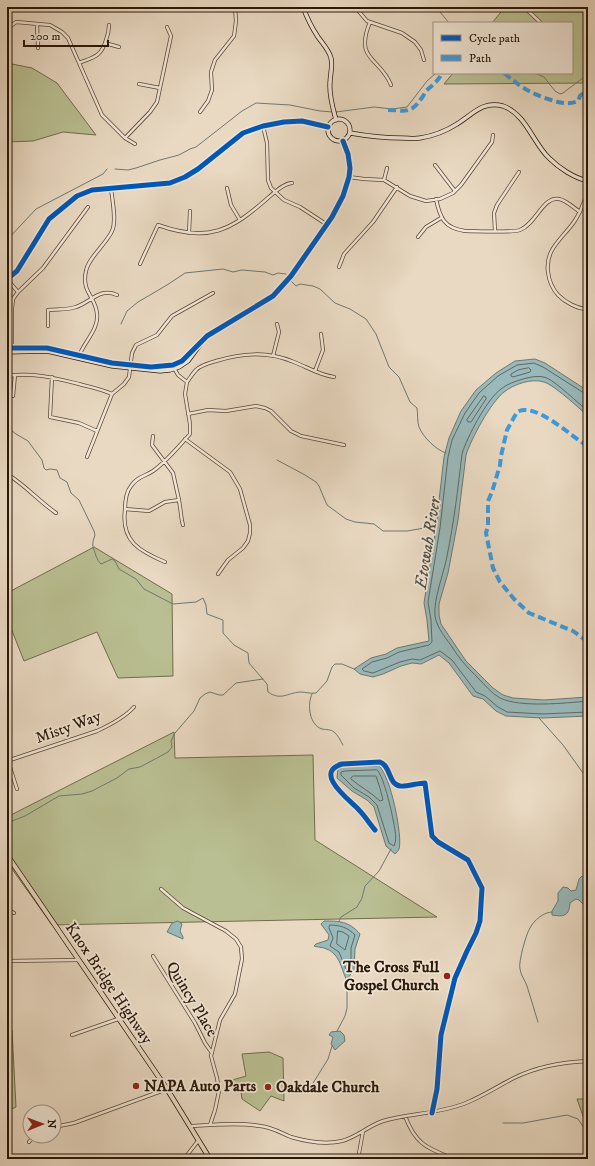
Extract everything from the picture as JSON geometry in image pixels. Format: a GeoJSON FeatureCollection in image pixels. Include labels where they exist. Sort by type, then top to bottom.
{"type":"FeatureCollection","features":[{"type":"Feature","properties":{"kind":"main road","name":"Knox Bridge Highway"},"geometry":{"type":"LineString","coordinates":[[8,858],[167,1089],[210,1159]]}},
{"type":"Feature","properties":{"kind":"street"},"geometry":{"type":"LineString","coordinates":[[200,112],[208,101],[212,90],[211,72],[215,60],[234,36],[236,21],[235,7]]}},
{"type":"Feature","properties":{"kind":"street"},"geometry":{"type":"LineString","coordinates":[[303,7],[310,23],[331,57],[332,66],[330,97],[336,120]]}},
{"type":"Feature","properties":{"kind":"street"},"geometry":{"type":"LineString","coordinates":[[355,7],[367,21],[390,28],[415,42],[421,50],[424,60]]}},
{"type":"Feature","properties":{"kind":"street"},"geometry":{"type":"LineString","coordinates":[[524,7],[540,22]]}},
{"type":"Feature","properties":{"kind":"street"},"geometry":{"type":"LineString","coordinates":[[7,28],[16,22],[50,25],[62,32],[68,38],[102,115],[124,138],[136,144]]}},
{"type":"Feature","properties":{"kind":"street"},"geometry":{"type":"LineString","coordinates":[[370,22],[365,34],[364,43],[367,53],[373,62],[388,76],[391,85]]}},
{"type":"Feature","properties":{"kind":"street"},"geometry":{"type":"LineString","coordinates":[[37,24],[38,48]]}},
{"type":"Feature","properties":{"kind":"street"},"geometry":{"type":"LineString","coordinates":[[79,63],[98,56],[103,50],[109,31],[109,25]]}},
{"type":"Feature","properties":{"kind":"street"},"geometry":{"type":"LineString","coordinates":[[124,138],[150,112],[157,102],[172,36],[167,27]]}},
{"type":"Feature","properties":{"kind":"street"},"geometry":{"type":"LineString","coordinates":[[105,43],[119,47]]}},
{"type":"Feature","properties":{"kind":"street"},"geometry":{"type":"LineString","coordinates":[[139,84],[160,88]]}},
{"type":"Feature","properties":{"kind":"street"},"geometry":{"type":"LineString","coordinates":[[350,133],[376,137],[419,138],[440,132],[457,124],[480,107],[489,105],[503,106],[516,113],[548,158],[564,170],[588,181]]}},
{"type":"Feature","properties":{"kind":"street"},"geometry":{"type":"LineString","coordinates":[[336,120],[343,120],[348,123],[350,130],[349,137],[343,141],[336,141],[330,137],[329,134],[328,127],[333,121],[336,120]]}},
{"type":"Feature","properties":{"kind":"street"},"geometry":{"type":"LineString","coordinates":[[18,292],[7,279],[17,271],[49,219],[78,196],[92,190],[170,183],[185,177],[198,169],[243,133],[263,126],[284,122],[302,121],[328,127]]}},
{"type":"Feature","properties":{"kind":"street"},"geometry":{"type":"LineString","coordinates":[[263,126],[267,143],[268,180],[274,192],[284,200],[300,207],[326,224]]}},
{"type":"Feature","properties":{"kind":"street"},"geometry":{"type":"LineString","coordinates":[[349,177],[364,180],[384,180],[410,196],[426,200],[440,199],[455,191],[461,185],[492,142],[493,135]]}},
{"type":"Feature","properties":{"kind":"street"},"geometry":{"type":"LineString","coordinates":[[88,207],[43,268],[18,292],[13,299],[9,348],[47,348],[112,366],[130,366],[160,371],[188,361],[206,336],[273,296],[291,276],[326,224],[342,196],[349,177],[350,168],[348,154],[343,141]]}},
{"type":"Feature","properties":{"kind":"street"},"geometry":{"type":"LineString","coordinates":[[435,165],[455,191]]}},
{"type":"Feature","properties":{"kind":"street"},"geometry":{"type":"LineString","coordinates":[[384,180],[387,168]]}},
{"type":"Feature","properties":{"kind":"street"},"geometry":{"type":"LineString","coordinates":[[495,231],[494,213],[496,204],[519,172]]}},
{"type":"Feature","properties":{"kind":"street"},"geometry":{"type":"LineString","coordinates":[[140,264],[158,225],[176,231],[189,233],[218,231],[240,220],[274,192],[289,183],[292,183]]}},
{"type":"Feature","properties":{"kind":"street"},"geometry":{"type":"LineString","coordinates":[[339,267],[344,254],[373,222],[397,187]]}},
{"type":"Feature","properties":{"kind":"street"},"geometry":{"type":"LineString","coordinates":[[79,357],[95,327],[98,316],[96,306],[85,287],[85,276],[86,268],[112,231],[114,222],[111,188]]}},
{"type":"Feature","properties":{"kind":"street"},"geometry":{"type":"LineString","coordinates":[[227,188],[231,205],[240,220]]}},
{"type":"Feature","properties":{"kind":"street"},"geometry":{"type":"LineString","coordinates":[[588,191],[580,212],[551,251],[547,261],[552,286],[563,300],[569,304],[588,309]]}},
{"type":"Feature","properties":{"kind":"street"},"geometry":{"type":"LineString","coordinates":[[436,200],[441,218],[447,225],[456,230],[519,231],[529,225],[546,202],[554,199],[561,199],[580,212]]}},
{"type":"Feature","properties":{"kind":"street"},"geometry":{"type":"LineString","coordinates":[[189,233],[190,211]]}},
{"type":"Feature","properties":{"kind":"street"},"geometry":{"type":"LineString","coordinates":[[418,237],[426,227],[441,218]]}},
{"type":"Feature","properties":{"kind":"street"},"geometry":{"type":"LineString","coordinates":[[48,326],[48,310],[76,307],[103,292],[110,292],[116,295]]}},
{"type":"Feature","properties":{"kind":"street"},"geometry":{"type":"LineString","coordinates":[[87,457],[112,394],[124,384],[129,376],[132,353],[136,345],[157,335],[172,316],[213,293]]}},
{"type":"Feature","properties":{"kind":"street"},"geometry":{"type":"LineString","coordinates":[[7,308],[12,308]]}},
{"type":"Feature","properties":{"kind":"street"},"geometry":{"type":"LineString","coordinates":[[273,356],[279,332],[277,324]]}},
{"type":"Feature","properties":{"kind":"street"},"geometry":{"type":"LineString","coordinates":[[315,371],[323,350],[321,334]]}},
{"type":"Feature","properties":{"kind":"street"},"geometry":{"type":"LineString","coordinates":[[7,352],[47,351],[79,357]]}},
{"type":"Feature","properties":{"kind":"street"},"geometry":{"type":"LineString","coordinates":[[165,562],[146,554],[133,544],[127,534],[124,521],[125,509],[130,488],[140,477],[152,472],[164,462],[190,434],[185,394],[187,382],[196,369],[235,355],[250,354],[273,356],[294,362],[325,376],[334,377]]}},
{"type":"Feature","properties":{"kind":"street"},"geometry":{"type":"LineString","coordinates":[[174,367],[178,375],[187,382]]}},
{"type":"Feature","properties":{"kind":"street"},"geometry":{"type":"LineString","coordinates":[[13,396],[15,375]]}},
{"type":"Feature","properties":{"kind":"street"},"geometry":{"type":"LineString","coordinates":[[7,376],[52,377],[112,394]]}},
{"type":"Feature","properties":{"kind":"street"},"geometry":{"type":"LineString","coordinates":[[52,377],[50,416],[79,423],[97,431]]}},
{"type":"Feature","properties":{"kind":"street"},"geometry":{"type":"LineString","coordinates":[[188,414],[208,410],[226,411],[256,406],[271,411],[296,434],[344,445]]}},
{"type":"Feature","properties":{"kind":"street"},"geometry":{"type":"LineString","coordinates":[[153,436],[152,445],[173,473],[183,525]]}},
{"type":"Feature","properties":{"kind":"street"},"geometry":{"type":"LineString","coordinates":[[185,439],[230,472],[240,490],[250,525],[248,541],[243,548],[228,560],[218,574]]}},
{"type":"Feature","properties":{"kind":"street"},"geometry":{"type":"LineString","coordinates":[[7,474],[56,512]]}},
{"type":"Feature","properties":{"kind":"street"},"geometry":{"type":"LineString","coordinates":[[125,509],[149,511],[165,502],[179,500]]}},
{"type":"Feature","properties":{"kind":"street","name":"Misty Way"},"geometry":{"type":"LineString","coordinates":[[7,761],[109,726],[134,707]]}},
{"type":"Feature","properties":{"kind":"street"},"geometry":{"type":"LineString","coordinates":[[7,761],[17,789]]}},
{"type":"Feature","properties":{"kind":"street"},"geometry":{"type":"LineString","coordinates":[[375,830],[360,811],[339,792],[333,783],[331,775],[334,768],[342,764],[380,762],[385,765],[394,783],[399,786],[425,783],[432,836],[438,842],[468,860],[482,887],[479,926],[455,978],[441,1035],[437,1089],[432,1112]]}},
{"type":"Feature","properties":{"kind":"street"},"geometry":{"type":"LineString","coordinates":[[161,888],[183,908],[226,931],[236,939],[241,947],[242,959],[237,989],[220,1020],[212,1053],[212,1062],[218,1084],[218,1097],[210,1125]]}},
{"type":"Feature","properties":{"kind":"street"},"geometry":{"type":"LineString","coordinates":[[7,909],[14,913]]}},
{"type":"Feature","properties":{"kind":"street","name":"Quincy Place"},"geometry":{"type":"LineString","coordinates":[[153,956],[212,1053]]}},
{"type":"Feature","properties":{"kind":"street"},"geometry":{"type":"LineString","coordinates":[[7,961],[78,960]]}},
{"type":"Feature","properties":{"kind":"street"},"geometry":{"type":"LineString","coordinates":[[72,1035],[118,1019]]}},
{"type":"Feature","properties":{"kind":"street"},"geometry":{"type":"LineString","coordinates":[[190,1126],[259,1125],[299,1139],[324,1144],[343,1141],[378,1123],[405,1116],[458,1106],[476,1099],[522,1074],[548,1066],[578,1061],[588,1061]]}},
{"type":"Feature","properties":{"kind":"street"},"geometry":{"type":"LineString","coordinates":[[62,1125],[74,1123],[167,1089]]}},
{"type":"Feature","properties":{"kind":"street"},"geometry":{"type":"LineString","coordinates":[[405,1116],[414,1136],[423,1144],[454,1159]]}},
{"type":"Feature","properties":{"kind":"street"},"geometry":{"type":"LineString","coordinates":[[358,1159],[363,1130]]}},
{"type":"Feature","properties":{"kind":"street"},"geometry":{"type":"LineString","coordinates":[[184,1159],[199,1140]]}},
{"type":"Feature","properties":{"kind":"street"},"geometry":{"type":"LineString","coordinates":[[487,1159],[496,1157],[504,1159]]}},
{"type":"Feature","properties":{"kind":"street"},"geometry":{"type":"LineString","coordinates":[[523,1159],[528,1159]]}},
{"type":"Feature","properties":{"kind":"green space"},"geometry":{"type":"Polygon","coordinates":[[[505,7],[588,7],[588,83],[444,84],[452,74],[573,74],[573,22],[493,22],[505,7]]]}},
{"type":"Feature","properties":{"kind":"green space"},"geometry":{"type":"Polygon","coordinates":[[[7,63],[32,68],[57,83],[96,135],[63,132],[33,141],[7,142],[7,63]]]}},
{"type":"Feature","properties":{"kind":"green space"},"geometry":{"type":"Polygon","coordinates":[[[94,547],[172,594],[173,676],[118,678],[97,632],[24,661],[7,618],[7,593],[94,547]]]}},
{"type":"Feature","properties":{"kind":"green space"},"geometry":{"type":"Polygon","coordinates":[[[174,732],[175,758],[313,755],[315,840],[437,917],[52,925],[7,862],[7,817],[174,732]]]}},
{"type":"Feature","properties":{"kind":"green space"},"geometry":{"type":"Polygon","coordinates":[[[12,1030],[16,1107],[7,1111],[7,1033],[12,1030]]]}},
{"type":"Feature","properties":{"kind":"green space"},"geometry":{"type":"Polygon","coordinates":[[[269,1052],[283,1058],[284,1101],[271,1096],[260,1111],[242,1099],[241,1092],[238,1092],[237,1089],[233,1090],[229,1081],[246,1076],[242,1054],[269,1052]]]}},
{"type":"Feature","properties":{"kind":"green space"},"geometry":{"type":"Polygon","coordinates":[[[577,1099],[588,1099],[588,1130],[577,1099]]]}},
{"type":"Feature","properties":{"kind":"water","name":"Etowah River"},"geometry":{"type":"Polygon","coordinates":[[[535,359],[545,363],[588,391],[588,416],[554,387],[539,381],[523,382],[513,386],[504,392],[493,404],[477,431],[466,455],[458,520],[448,573],[439,604],[439,615],[441,624],[466,661],[493,688],[503,695],[513,698],[544,700],[588,697],[588,716],[542,718],[506,716],[496,711],[483,699],[473,696],[449,663],[439,655],[421,664],[412,663],[373,677],[360,674],[354,669],[371,658],[386,654],[397,648],[429,641],[424,603],[436,527],[444,457],[449,438],[461,411],[476,390],[496,373],[515,361],[535,359]]]}},
{"type":"Feature","properties":{"kind":"water"},"geometry":{"type":"Polygon","coordinates":[[[379,766],[387,781],[395,806],[400,842],[399,849],[395,854],[386,846],[374,807],[337,778],[338,769],[344,767],[379,766]]]}},
{"type":"Feature","properties":{"kind":"water"},"geometry":{"type":"Polygon","coordinates":[[[582,876],[588,883],[588,909],[576,899],[570,903],[568,911],[565,915],[552,915],[552,911],[558,901],[558,893],[563,887],[568,888],[571,891],[576,890],[579,879],[582,876]]]}},
{"type":"Feature","properties":{"kind":"water"},"geometry":{"type":"Polygon","coordinates":[[[178,921],[182,924],[180,931],[183,939],[167,932],[172,923],[178,921]]]}},
{"type":"Feature","properties":{"kind":"water"},"geometry":{"type":"Polygon","coordinates":[[[324,921],[334,921],[348,924],[360,934],[355,949],[354,970],[347,979],[339,960],[333,953],[324,948],[314,946],[328,940],[329,935],[321,924],[324,921]]]}},
{"type":"Feature","properties":{"kind":"water"},"geometry":{"type":"Polygon","coordinates":[[[340,1031],[344,1035],[345,1041],[335,1050],[331,1044],[333,1037],[329,1035],[331,1032],[340,1031]]]}},
{"type":"Feature","properties":{"kind":"waterway"},"geometry":{"type":"LineString","coordinates":[[436,7],[448,22]]}},
{"type":"Feature","properties":{"kind":"waterway"},"geometry":{"type":"LineString","coordinates":[[336,112],[374,107],[392,109],[407,107],[427,81],[435,74]]}},
{"type":"Feature","properties":{"kind":"waterway"},"geometry":{"type":"LineString","coordinates":[[537,74],[544,77],[555,91],[560,94],[588,74]]}},
{"type":"Feature","properties":{"kind":"waterway"},"geometry":{"type":"LineString","coordinates":[[115,169],[128,170],[179,155],[196,147],[242,111],[256,103],[290,105],[333,112]]}},
{"type":"Feature","properties":{"kind":"waterway"},"geometry":{"type":"LineString","coordinates":[[7,240],[36,209],[103,174],[107,169]]}},
{"type":"Feature","properties":{"kind":"waterway"},"geometry":{"type":"LineString","coordinates":[[121,324],[127,311],[138,302],[185,273],[223,269],[233,272],[242,270],[265,272],[273,275],[278,273],[286,274]]}},
{"type":"Feature","properties":{"kind":"waterway"},"geometry":{"type":"LineString","coordinates":[[291,281],[296,286],[300,284],[313,286],[320,289],[335,303],[350,309],[366,319],[376,334],[389,367],[399,377],[410,402],[417,408],[418,425],[421,431],[434,446],[446,453]]}},
{"type":"Feature","properties":{"kind":"waterway"},"geometry":{"type":"LineString","coordinates":[[7,427],[28,441],[42,460],[46,470],[57,470],[60,478],[67,482],[71,493],[79,500],[94,531],[95,535],[93,546],[96,556],[101,564],[112,559],[115,561],[119,569],[136,579],[144,589],[173,604],[196,602],[203,598],[206,605],[207,614],[223,620],[223,633],[234,645],[248,653],[249,663],[267,684],[268,692],[277,696],[300,692],[316,693],[327,681],[332,667],[335,664],[342,664],[354,669]]}},
{"type":"Feature","properties":{"kind":"waterway"},"geometry":{"type":"LineString","coordinates":[[277,460],[316,482],[327,505],[346,519],[355,522],[374,524],[383,531],[407,531],[436,526]]}},
{"type":"Feature","properties":{"kind":"waterway"},"geometry":{"type":"LineString","coordinates":[[7,823],[25,816],[59,796],[82,794],[92,791],[117,778],[129,769],[140,767],[168,752],[172,747],[171,741],[175,733],[194,711],[200,698],[205,694],[210,692],[223,695],[236,683],[263,679]]}},
{"type":"Feature","properties":{"kind":"waterway"},"geometry":{"type":"LineString","coordinates":[[312,694],[310,698],[310,714],[314,723],[322,729],[334,732],[343,745]]}},
{"type":"Feature","properties":{"kind":"waterway"},"geometry":{"type":"LineString","coordinates":[[539,718],[563,745],[588,780]]}},
{"type":"Feature","properties":{"kind":"waterway"},"geometry":{"type":"LineString","coordinates":[[339,921],[341,917],[357,907],[362,898],[365,886],[379,871],[391,849]]}},
{"type":"Feature","properties":{"kind":"waterway"},"geometry":{"type":"LineString","coordinates":[[585,879],[588,874]]}},
{"type":"Feature","properties":{"kind":"waterway"},"geometry":{"type":"LineString","coordinates":[[538,1022],[527,986],[522,976],[520,961],[528,931],[537,919],[549,912],[552,912]]}},
{"type":"Feature","properties":{"kind":"waterway"},"geometry":{"type":"LineString","coordinates":[[337,1031],[345,1016],[347,1008],[347,979]]}},
{"type":"Feature","properties":{"kind":"waterway"},"geometry":{"type":"LineString","coordinates":[[307,1093],[328,1059],[332,1046]]}},
{"type":"Feature","properties":{"kind":"waterway"},"geometry":{"type":"LineString","coordinates":[[503,1123],[523,1123],[567,1115],[578,1119],[588,1134]]}},
{"type":"Feature","properties":{"kind":"marked path"},"geometry":{"type":"LineString","coordinates":[[388,110],[410,110],[417,104],[441,74]]}},
{"type":"Feature","properties":{"kind":"marked path"},"geometry":{"type":"LineString","coordinates":[[505,74],[531,92],[561,103],[578,101],[580,96],[588,89]]}},
{"type":"Feature","properties":{"kind":"marked path"},"geometry":{"type":"LineString","coordinates":[[588,446],[544,416],[525,410],[517,412],[507,430],[500,465],[488,501],[488,526],[486,533],[493,568],[500,582],[514,599],[529,613],[573,631],[584,639],[588,648]]}},
{"type":"Feature","properties":{"kind":"cycle path"},"geometry":{"type":"LineString","coordinates":[[7,279],[17,271],[49,219],[77,196],[92,190],[170,183],[185,177],[198,169],[243,133],[263,126],[284,122],[302,121],[328,127]]}},
{"type":"Feature","properties":{"kind":"cycle path"},"geometry":{"type":"LineString","coordinates":[[7,348],[47,348],[112,363],[151,367],[173,365],[182,361],[207,336],[273,296],[291,276],[332,217],[343,196],[349,177],[350,168],[348,154],[343,141]]}},
{"type":"Feature","properties":{"kind":"cycle path"},"geometry":{"type":"LineString","coordinates":[[375,830],[361,812],[336,787],[332,780],[331,774],[334,768],[342,764],[380,762],[384,764],[391,779],[396,785],[403,786],[425,783],[432,836],[438,842],[468,860],[482,888],[480,921],[455,978],[441,1035],[437,1089],[432,1113]]}},
{"type":"Feature","properties":{"kind":"place","name":"The Cross Full Gospel Church"},"geometry":{"type":"Point","coordinates":[447,976]}},
{"type":"Feature","properties":{"kind":"place","name":"NAPA Auto Parts"},"geometry":{"type":"Point","coordinates":[136,1086]}},
{"type":"Feature","properties":{"kind":"place","name":"Oakdale Church"},"geometry":{"type":"Point","coordinates":[268,1087]}}]}
